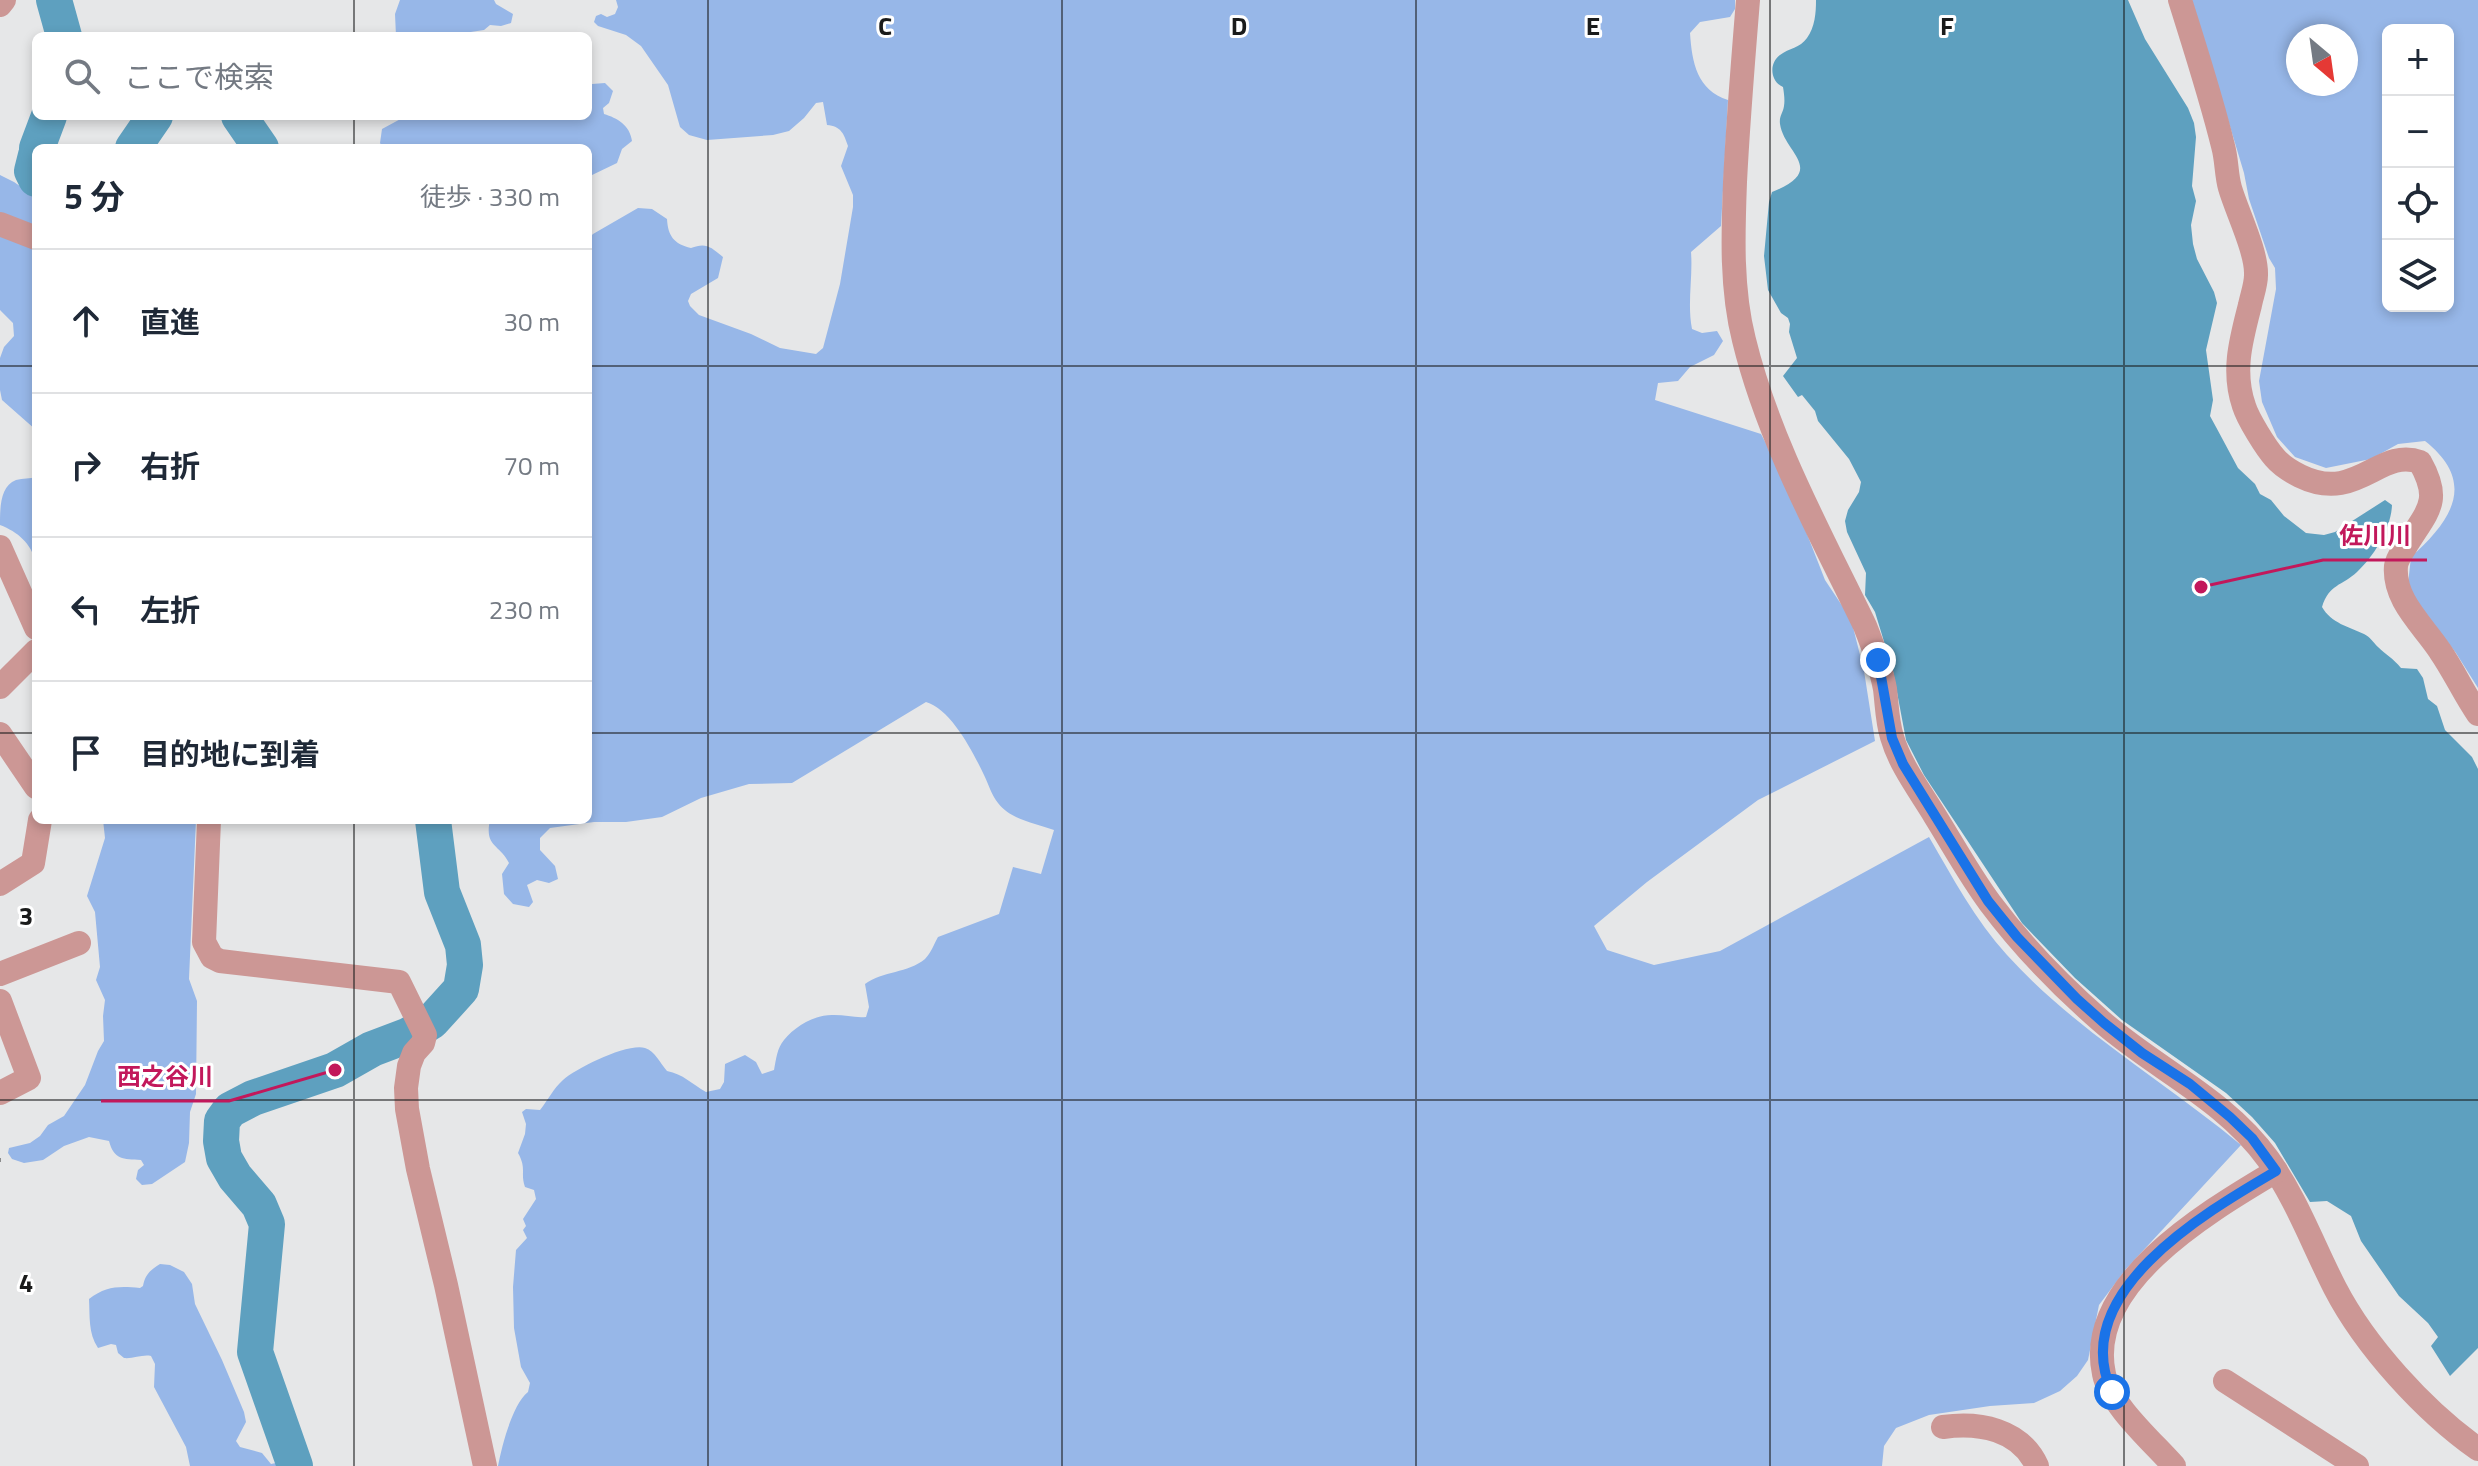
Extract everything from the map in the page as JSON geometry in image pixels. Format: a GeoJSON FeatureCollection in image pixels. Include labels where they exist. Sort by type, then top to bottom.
{"type":"FeatureCollection","features":[{"type":"Feature","properties":{"kind":"street"},"geometry":{"type":"LineString","coordinates":[[1748,0],[1733,233],[1743,340],[1770,423],[1869,637],[1885,689],[1892,738],[1903,764],[1988,901],[2017,937],[2104,1023],[2142,1053],[2190,1084],[2252,1138],[2276,1171],[2358,1328],[2429,1408],[2478,1449]]}},
{"type":"Feature","properties":{"kind":"street"},"geometry":{"type":"LineString","coordinates":[[2180,0],[2224,149],[2229,184],[2254,260],[2254,287],[2238,355],[2238,381],[2245,409],[2276,459],[2299,475],[2318,483],[2335,485],[2354,480],[2393,461],[2409,458],[2420,462],[2430,478],[2433,495],[2430,506],[2396,563],[2400,594],[2440,651],[2478,714]]}},
{"type":"Feature","properties":{"kind":"street"},"geometry":{"type":"LineString","coordinates":[[0,224],[32,236]]}},
{"type":"Feature","properties":{"kind":"street"},"geometry":{"type":"LineString","coordinates":[[0,547],[32,619]]}},
{"type":"Feature","properties":{"kind":"street"},"geometry":{"type":"LineString","coordinates":[[0,687],[32,655]]}},
{"type":"Feature","properties":{"kind":"street"},"geometry":{"type":"LineString","coordinates":[[0,734],[32,781]]}},
{"type":"Feature","properties":{"kind":"street"},"geometry":{"type":"LineString","coordinates":[[0,884],[33,863],[39,824]]}},
{"type":"Feature","properties":{"kind":"street"},"geometry":{"type":"LineString","coordinates":[[209,824],[204,942],[212,957],[220,961],[399,982],[420,1025],[423,1043],[414,1053],[409,1066],[407,1109],[485,1466]]}},
{"type":"Feature","properties":{"kind":"street"},"geometry":{"type":"LineString","coordinates":[[0,974],[79,943]]}},
{"type":"Feature","properties":{"kind":"street"},"geometry":{"type":"LineString","coordinates":[[0,1001],[29,1078],[0,1093]]}},
{"type":"Feature","properties":{"kind":"street"},"geometry":{"type":"LineString","coordinates":[[2174,1466],[2122,1407],[2104,1375],[2108,1317],[2117,1299],[2135,1277],[2173,1241],[2212,1209],[2276,1171]]}},
{"type":"Feature","properties":{"kind":"street"},"geometry":{"type":"LineString","coordinates":[[2225,1381],[2357,1466]]}},
{"type":"Feature","properties":{"kind":"street"},"geometry":{"type":"LineString","coordinates":[[1943,1427],[1976,1425],[2006,1434],[2022,1444],[2037,1466]]}},
{"type":"Feature","properties":{"kind":"shaded area"},"geometry":{"type":"Polygon","coordinates":[[[400,0],[494,0],[513,14],[511,23],[490,25],[484,30],[396,32],[395,14],[400,0]]]}},
{"type":"Feature","properties":{"kind":"shaded area"},"geometry":{"type":"Polygon","coordinates":[[[616,0],[1735,0],[1735,9],[1730,17],[1700,22],[1690,33],[1698,74],[1709,90],[1728,100],[1721,226],[1691,252],[1692,329],[1702,333],[1717,331],[1723,341],[1714,355],[1690,367],[1678,381],[1658,383],[1655,400],[1761,434],[1789,488],[1825,580],[1851,619],[1864,671],[1875,741],[1758,800],[1647,882],[1594,926],[1607,950],[1654,965],[1720,951],[1929,837],[1985,928],[2033,982],[2091,1031],[2241,1145],[2126,1269],[2099,1305],[2088,1360],[2077,1376],[2060,1391],[2034,1403],[1929,1415],[1896,1428],[1884,1446],[1882,1466],[498,1466],[513,1416],[530,1383],[521,1367],[514,1328],[516,1250],[527,1238],[523,1219],[536,1199],[534,1190],[525,1187],[518,1153],[526,1124],[522,1112],[526,1109],[540,1110],[559,1083],[579,1069],[637,1047],[649,1050],[667,1071],[706,1092],[720,1089],[724,1082],[725,1064],[745,1055],[756,1062],[762,1074],[774,1070],[782,1043],[800,1026],[827,1015],[866,1017],[869,1007],[865,984],[918,964],[927,957],[938,937],[999,914],[1013,867],[1041,874],[1054,830],[1003,809],[960,732],[944,713],[926,702],[792,783],[749,784],[701,798],[662,817],[592,822],[592,235],[638,208],[652,209],[667,219],[676,242],[691,248],[708,246],[723,257],[718,278],[691,294],[688,301],[699,315],[780,348],[816,354],[823,348],[840,284],[853,207],[853,195],[841,166],[848,146],[841,131],[827,125],[823,102],[816,103],[789,131],[773,135],[707,140],[689,135],[680,127],[668,85],[641,46],[626,35],[594,22],[596,16],[601,14],[607,17],[615,14],[618,7],[616,0]]]}},
{"type":"Feature","properties":{"kind":"shaded area"},"geometry":{"type":"Polygon","coordinates":[[[1816,0],[2128,0],[2145,39],[2194,123],[2196,137],[2192,186],[2196,201],[2191,225],[2193,244],[2217,303],[2206,350],[2213,400],[2210,416],[2238,468],[2255,484],[2260,494],[2271,500],[2284,516],[2306,533],[2324,535],[2335,532],[2385,500],[2392,505],[2385,533],[2370,558],[2332,590],[2322,607],[2335,621],[2368,637],[2401,668],[2417,669],[2423,678],[2428,699],[2437,706],[2445,730],[2472,757],[2478,769],[2478,1348],[2450,1376],[2431,1346],[2438,1337],[2428,1323],[2399,1296],[2361,1241],[2351,1216],[2327,1201],[2310,1202],[2275,1143],[2252,1117],[2226,1093],[2122,1020],[2075,978],[2022,923],[1924,775],[1906,740],[1893,671],[1875,612],[1865,595],[1866,573],[1845,521],[1861,482],[1849,459],[1818,421],[1815,411],[1802,395],[1798,397],[1783,376],[1797,358],[1788,318],[1781,313],[1768,290],[1764,256],[1769,202],[1772,192],[1789,184],[1800,168],[1780,124],[1784,92],[1774,77],[1773,68],[1780,55],[1801,44],[1810,34],[1816,0]]]}},
{"type":"Feature","properties":{"kind":"shaded area"},"geometry":{"type":"Polygon","coordinates":[[[2192,0],[2478,0],[2478,688],[2417,602],[2408,584],[2411,557],[2438,530],[2453,501],[2451,472],[2441,457],[2425,441],[2398,444],[2371,459],[2326,468],[2295,457],[2277,437],[2262,402],[2259,381],[2276,289],[2275,268],[2249,199],[2192,0]]]}},
{"type":"Feature","properties":{"kind":"shaded area"},"geometry":{"type":"Polygon","coordinates":[[[605,83],[613,91],[609,103],[603,108],[604,114],[622,123],[632,141],[622,149],[617,163],[592,175],[592,144],[380,143],[382,129],[399,120],[592,120],[592,84],[605,83]]]}},
{"type":"Feature","properties":{"kind":"shaded area"},"geometry":{"type":"Polygon","coordinates":[[[0,175],[32,194],[32,426],[2,400],[0,358],[4,347],[14,336],[13,323],[0,310],[0,175]]]}},
{"type":"Feature","properties":{"kind":"shaded area"},"geometry":{"type":"Polygon","coordinates":[[[32,478],[32,553],[23,539],[0,525],[2,498],[7,487],[16,480],[32,478]]]}},
{"type":"Feature","properties":{"kind":"shaded area"},"geometry":{"type":"Polygon","coordinates":[[[103,824],[196,824],[189,979],[197,1001],[196,1094],[190,1112],[185,1162],[152,1184],[142,1185],[136,1179],[138,1170],[144,1165],[141,1160],[120,1157],[109,1141],[89,1137],[64,1146],[43,1160],[24,1163],[12,1159],[8,1153],[9,1148],[30,1143],[48,1125],[64,1116],[85,1085],[104,1041],[105,1000],[96,980],[100,967],[95,912],[87,896],[105,838],[103,824]]]}},
{"type":"Feature","properties":{"kind":"shaded area"},"geometry":{"type":"Polygon","coordinates":[[[490,824],[579,824],[550,828],[540,838],[540,850],[555,866],[558,879],[549,883],[537,880],[527,885],[533,902],[529,907],[513,904],[504,894],[502,874],[509,863],[491,840],[490,824]]]}},
{"type":"Feature","properties":{"kind":"shaded area"},"geometry":{"type":"Polygon","coordinates":[[[160,1264],[184,1272],[192,1284],[195,1304],[244,1412],[246,1422],[236,1441],[240,1447],[262,1453],[271,1464],[300,1458],[312,1466],[190,1466],[186,1447],[154,1387],[155,1364],[151,1356],[124,1358],[118,1353],[116,1345],[98,1348],[91,1330],[89,1299],[113,1288],[140,1288],[148,1273],[160,1264]]]}},
{"type":"Feature","properties":{"kind":"waterway"},"geometry":{"type":"LineString","coordinates":[[54,0],[63,32]]}},
{"type":"Feature","properties":{"kind":"waterway"},"geometry":{"type":"LineString","coordinates":[[38,144],[48,120]]}},
{"type":"Feature","properties":{"kind":"waterway"},"geometry":{"type":"LineString","coordinates":[[136,144],[152,120]]}},
{"type":"Feature","properties":{"kind":"waterway"},"geometry":{"type":"LineString","coordinates":[[242,120],[258,144]]}},
{"type":"Feature","properties":{"kind":"waterway"},"geometry":{"type":"LineString","coordinates":[[295,1466],[255,1352],[267,1224],[259,1205],[235,1177],[224,1158],[222,1121],[230,1110],[253,1098],[335,1070],[372,1049],[409,1035],[432,1021],[461,989],[465,965],[463,945],[442,892],[434,824]]}},
{"type":"Feature","properties":{"kind":"place","name":"佐川川"},"geometry":{"type":"Point","coordinates":[2201,587]}},
{"type":"Feature","properties":{"kind":"place","name":"西之谷川"},"geometry":{"type":"Point","coordinates":[335,1070]}},
{"type":"Feature","properties":{"kind":"route"},"geometry":{"type":"LineString","coordinates":[[1878,660],[1892,738],[1903,764],[1988,901],[2017,937],[2077,999],[2142,1053],[2190,1084],[2230,1117],[2252,1138],[2276,1171],[2212,1209],[2135,1277],[2117,1299],[2108,1317],[2103,1355],[2104,1375],[2112,1392]]}}]}
